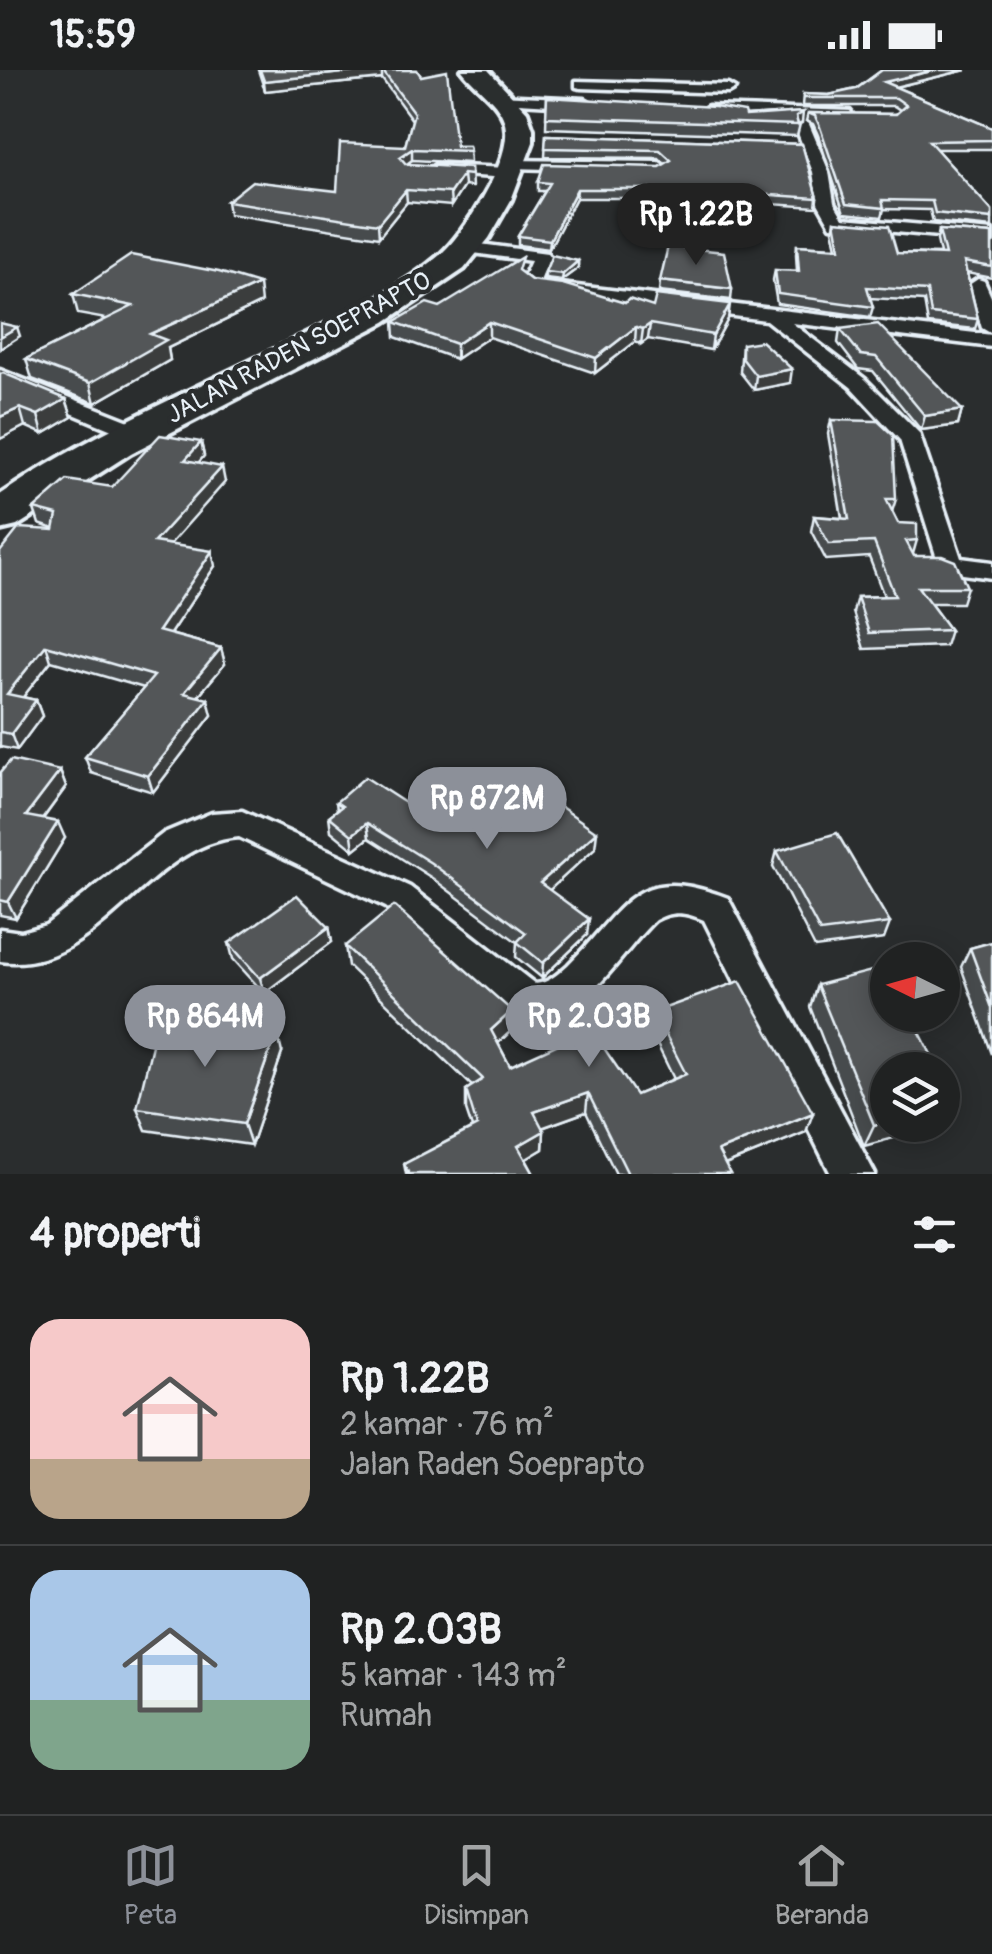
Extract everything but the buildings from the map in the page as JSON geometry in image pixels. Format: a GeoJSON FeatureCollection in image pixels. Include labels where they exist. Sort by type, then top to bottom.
{"type":"FeatureCollection","features":[{"type":"Feature","properties":{"kind":"highway"},"geometry":{"type":"LineString","coordinates":[[474,70],[514,113],[521,151]]}},
{"type":"Feature","properties":{"kind":"highway","name":"JALAN RADEN SOEPRAPTO"},"geometry":{"type":"LineString","coordinates":[[0,516],[49,482],[398,299],[456,259],[521,151]]}},
{"type":"Feature","properties":{"kind":"street"},"geometry":{"type":"LineString","coordinates":[[587,103],[579,77],[728,89]]}},
{"type":"Feature","properties":{"kind":"street"},"geometry":{"type":"LineString","coordinates":[[502,98],[607,104]]}},
{"type":"Feature","properties":{"kind":"street"},"geometry":{"type":"LineString","coordinates":[[686,109],[854,114]]}},
{"type":"Feature","properties":{"kind":"street"},"geometry":{"type":"LineString","coordinates":[[792,114],[812,145],[826,203],[837,222],[992,236]]}},
{"type":"Feature","properties":{"kind":"street"},"geometry":{"type":"LineString","coordinates":[[793,144],[812,145]]}},
{"type":"Feature","properties":{"kind":"street"},"geometry":{"type":"LineString","coordinates":[[412,169],[521,151],[659,167]]}},
{"type":"Feature","properties":{"kind":"street"},"geometry":{"type":"LineString","coordinates":[[465,247],[541,258],[530,283],[534,286],[992,342]]}},
{"type":"Feature","properties":{"kind":"street"},"geometry":{"type":"LineString","coordinates":[[978,285],[992,328]]}},
{"type":"Feature","properties":{"kind":"street"},"geometry":{"type":"LineString","coordinates":[[770,317],[858,383],[911,438],[950,565],[992,570]]}},
{"type":"Feature","properties":{"kind":"street"},"geometry":{"type":"LineString","coordinates":[[0,376],[139,434]]}},
{"type":"Feature","properties":{"kind":"street"},"geometry":{"type":"LineString","coordinates":[[0,946],[21,948],[58,936],[176,842],[212,826],[242,824],[398,896],[528,1001],[551,999],[574,981],[650,903],[672,898],[700,899],[716,909],[854,1174]]}}]}
